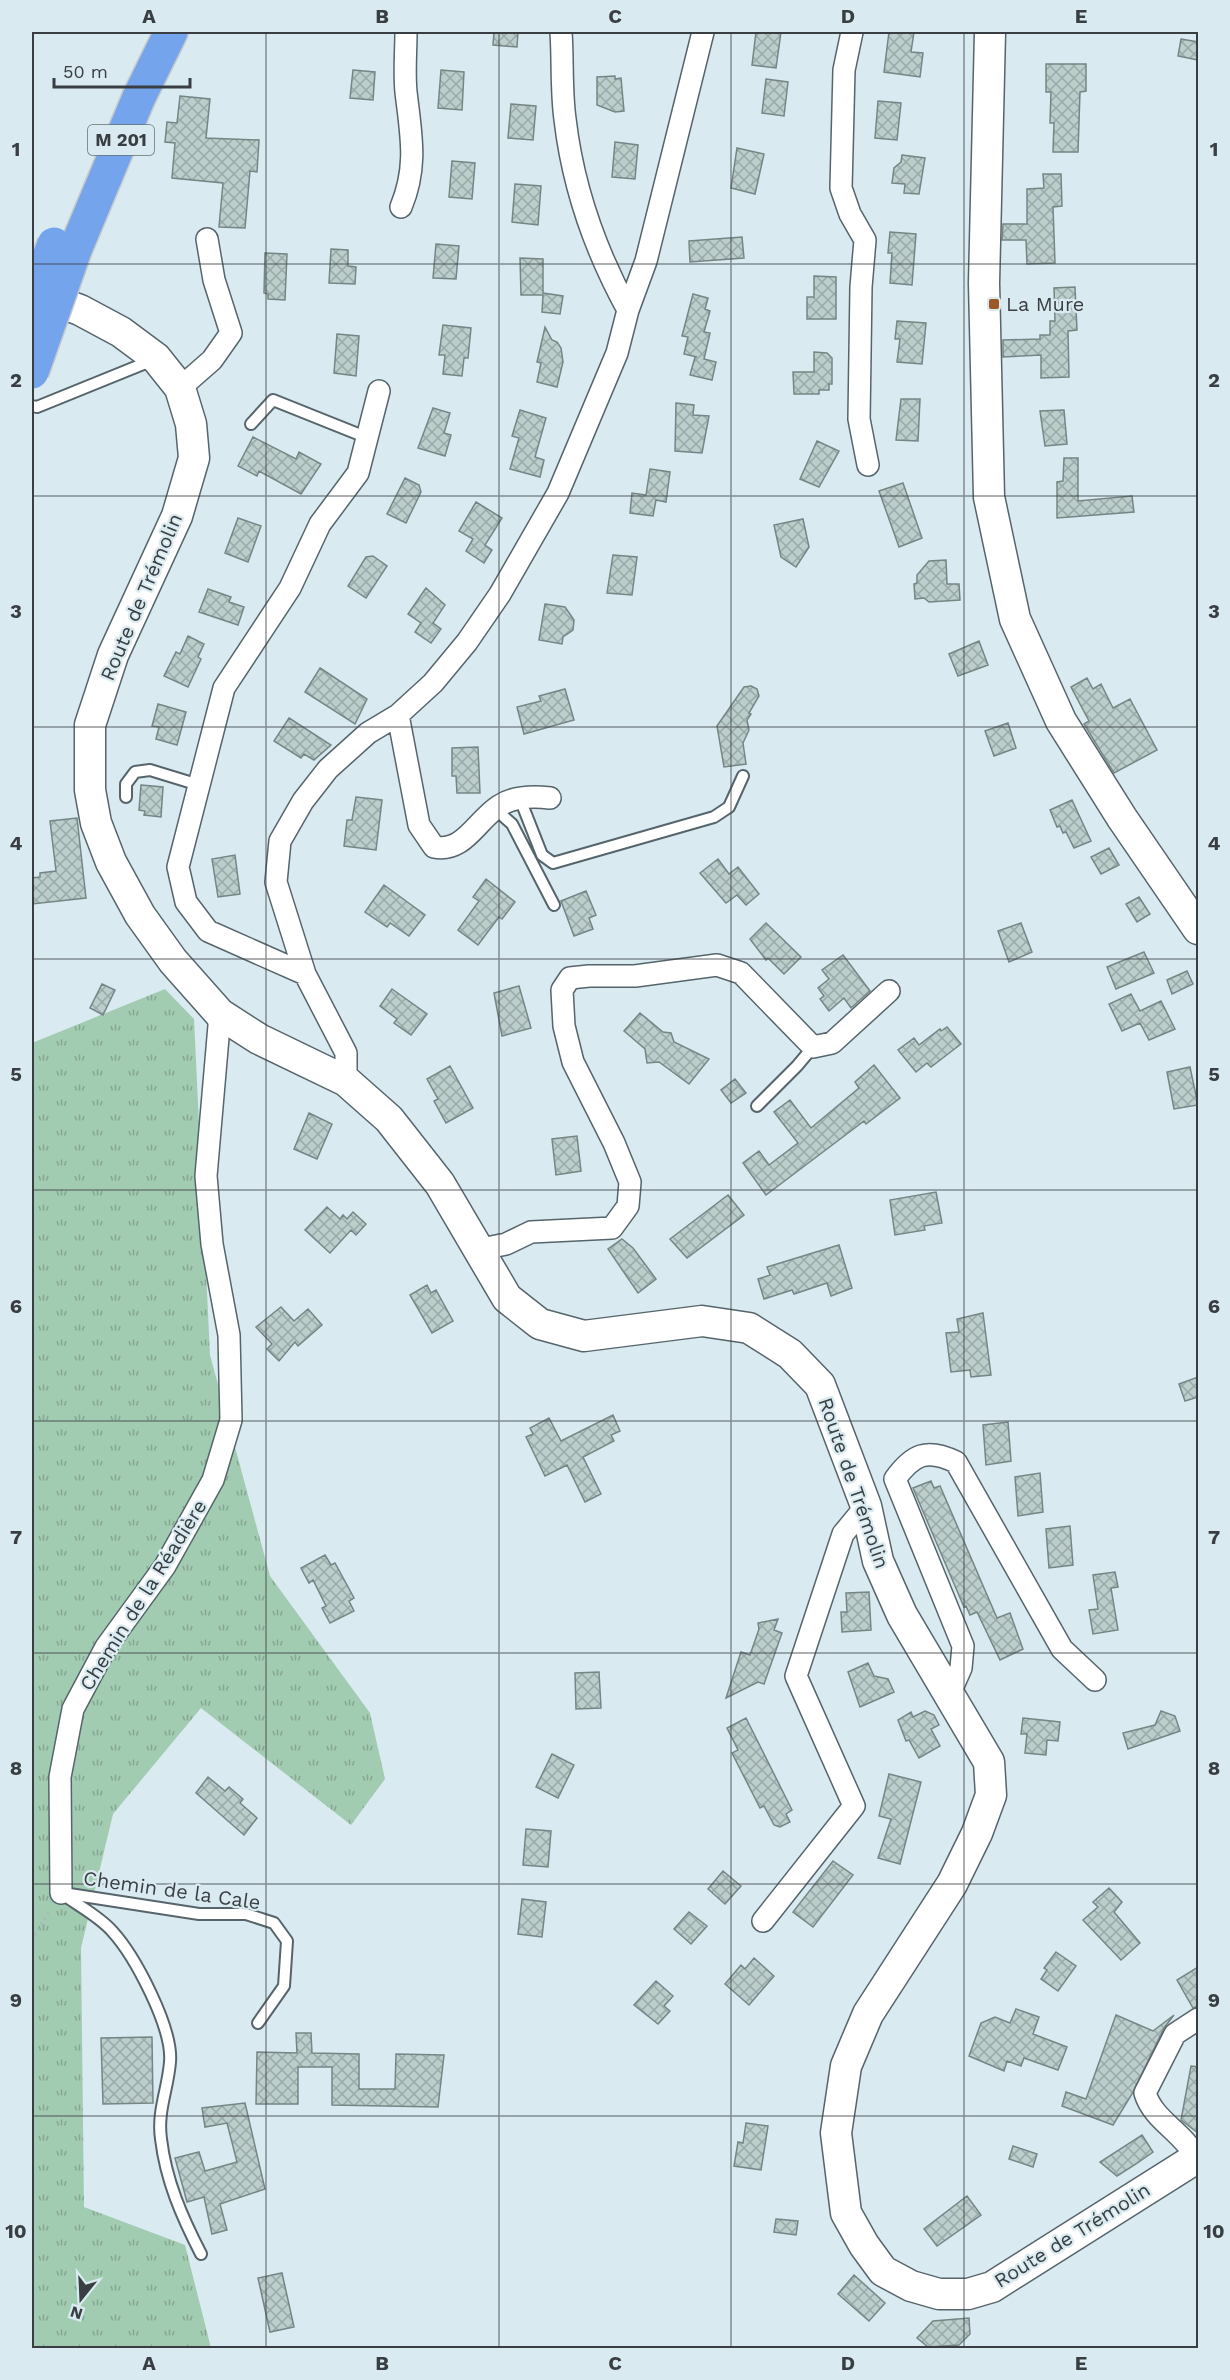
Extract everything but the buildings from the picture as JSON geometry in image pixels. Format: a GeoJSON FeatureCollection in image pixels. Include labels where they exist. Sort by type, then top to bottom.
{"type":"FeatureCollection","features":[{"type":"Feature","properties":{"kind":"highway","name":"M 201"},"geometry":{"type":"LineString","coordinates":[[32,372],[65,247],[127,75],[149,32]]}},
{"type":"Feature","properties":{"kind":"highway","name":"M 201"},"geometry":{"type":"LineString","coordinates":[[32,301],[65,247],[171,32]]}},
{"type":"Feature","properties":{"kind":"street"},"geometry":{"type":"LineString","coordinates":[[401,207],[411,184],[413,136],[406,91],[406,32]]}},
{"type":"Feature","properties":{"kind":"street"},"geometry":{"type":"LineString","coordinates":[[561,32],[565,118],[580,201],[604,267],[628,310]]}},
{"type":"Feature","properties":{"kind":"street"},"geometry":{"type":"LineString","coordinates":[[346,1081],[346,1053],[305,974],[276,882],[280,841],[303,801],[328,769],[368,733],[398,715],[433,683],[467,642],[500,594],[558,493],[617,353],[628,310],[646,261],[703,32]]}},
{"type":"Feature","properties":{"kind":"street"},"geometry":{"type":"LineString","coordinates":[[852,32],[844,70],[841,188],[850,214],[865,240],[861,287],[859,419],[868,465]]}},
{"type":"Feature","properties":{"kind":"street"},"geometry":{"type":"LineString","coordinates":[[990,32],[984,283],[989,497],[1015,619],[1061,721],[1122,818],[1198,929]]}},
{"type":"Feature","properties":{"kind":"street"},"geometry":{"type":"LineString","coordinates":[[180,388],[212,360],[231,333],[214,280],[207,239]]}},
{"type":"Feature","properties":{"kind":"street","name":"Route de Trémolin"},"geometry":{"type":"LineString","coordinates":[[32,292],[80,310],[122,332],[156,358],[180,388],[191,424],[194,459],[177,516],[112,655],[90,725],[90,790],[96,824],[111,862],[140,915],[173,961],[220,1014],[259,1039],[346,1081],[388,1119],[440,1184],[507,1298],[540,1324],[584,1336],[702,1321],[749,1328],[790,1354],[820,1385],[866,1506],[878,1561],[902,1615],[989,1762],[990,1795],[976,1833],[952,1884],[868,2014],[846,2066],[836,2133],[846,2213],[864,2245],[883,2271],[911,2286],[939,2294],[968,2294],[992,2287],[1197,2157]]}},
{"type":"Feature","properties":{"kind":"street"},"geometry":{"type":"LineString","coordinates":[[305,974],[207,931],[186,902],[178,867],[224,688],[290,588],[320,524],[358,473],[379,391]]}},
{"type":"Feature","properties":{"kind":"street"},"geometry":{"type":"LineString","coordinates":[[398,715],[419,825],[434,847],[447,849],[459,844],[501,804],[530,796],[550,798]]}},
{"type":"Feature","properties":{"kind":"street"},"geometry":{"type":"LineString","coordinates":[[477,1250],[506,1244],[531,1232],[612,1228],[628,1206],[630,1182],[614,1143],[573,1062],[566,1035],[562,990],[570,978],[589,975],[635,976],[717,965],[741,973],[813,1047],[832,1043],[889,991]]}},
{"type":"Feature","properties":{"kind":"street","name":"Chemin de la Réadière"},"geometry":{"type":"LineString","coordinates":[[61,1893],[60,1777],[74,1709],[106,1647],[165,1566],[213,1480],[231,1420],[229,1335],[212,1244],[206,1176],[220,1014]]}},
{"type":"Feature","properties":{"kind":"street"},"geometry":{"type":"LineString","coordinates":[[950,1693],[961,1668],[963,1646],[895,1479],[908,1461],[928,1454],[944,1455],[956,1462],[1062,1649],[1095,1680]]}},
{"type":"Feature","properties":{"kind":"street"},"geometry":{"type":"LineString","coordinates":[[763,1921],[854,1806],[796,1676],[843,1534],[866,1506]]}},
{"type":"Feature","properties":{"kind":"street"},"geometry":{"type":"LineString","coordinates":[[1197,2157],[1189,2144],[1149,2106],[1145,2093],[1175,2034],[1198,2019]]}},
{"type":"Feature","properties":{"kind":"lane"},"geometry":{"type":"LineString","coordinates":[[32,406],[37,407],[156,358]]}},
{"type":"Feature","properties":{"kind":"lane"},"geometry":{"type":"LineString","coordinates":[[251,424],[273,400],[368,438]]}},
{"type":"Feature","properties":{"kind":"lane"},"geometry":{"type":"LineString","coordinates":[[126,797],[126,784],[135,772],[150,770],[199,785]]}},
{"type":"Feature","properties":{"kind":"lane"},"geometry":{"type":"LineString","coordinates":[[520,799],[542,855],[553,863],[714,817],[729,807],[743,776]]}},
{"type":"Feature","properties":{"kind":"lane"},"geometry":{"type":"LineString","coordinates":[[495,809],[512,824],[554,905]]}},
{"type":"Feature","properties":{"kind":"lane"},"geometry":{"type":"LineString","coordinates":[[757,1106],[813,1047]]}},
{"type":"Feature","properties":{"kind":"lane"},"geometry":{"type":"LineString","coordinates":[[61,1893],[111,1929],[131,1956],[159,2007],[170,2061],[161,2100],[160,2138],[174,2199],[201,2254]]}},
{"type":"Feature","properties":{"kind":"lane","name":"Chemin de la Cale"},"geometry":{"type":"LineString","coordinates":[[61,1893],[199,1914],[246,1914],[274,1923],[287,1941],[284,1986],[258,2023]]}},
{"type":"Feature","properties":{"kind":"path"},"geometry":{"type":"LineString","coordinates":[[32,1940],[61,1893]]}},
{"type":"Feature","properties":{"kind":"green space"},"geometry":{"type":"Polygon","coordinates":[[[165,989],[194,1019],[210,1355],[270,1576],[370,1713],[385,1779],[351,1825],[201,1708],[113,1814],[81,1948],[84,2207],[185,2245],[211,2348],[32,2348],[32,1043],[165,989]]]}},
{"type":"Feature","properties":{"kind":"place","name":"La Mure"},"geometry":{"type":"Point","coordinates":[994,304]}}]}
